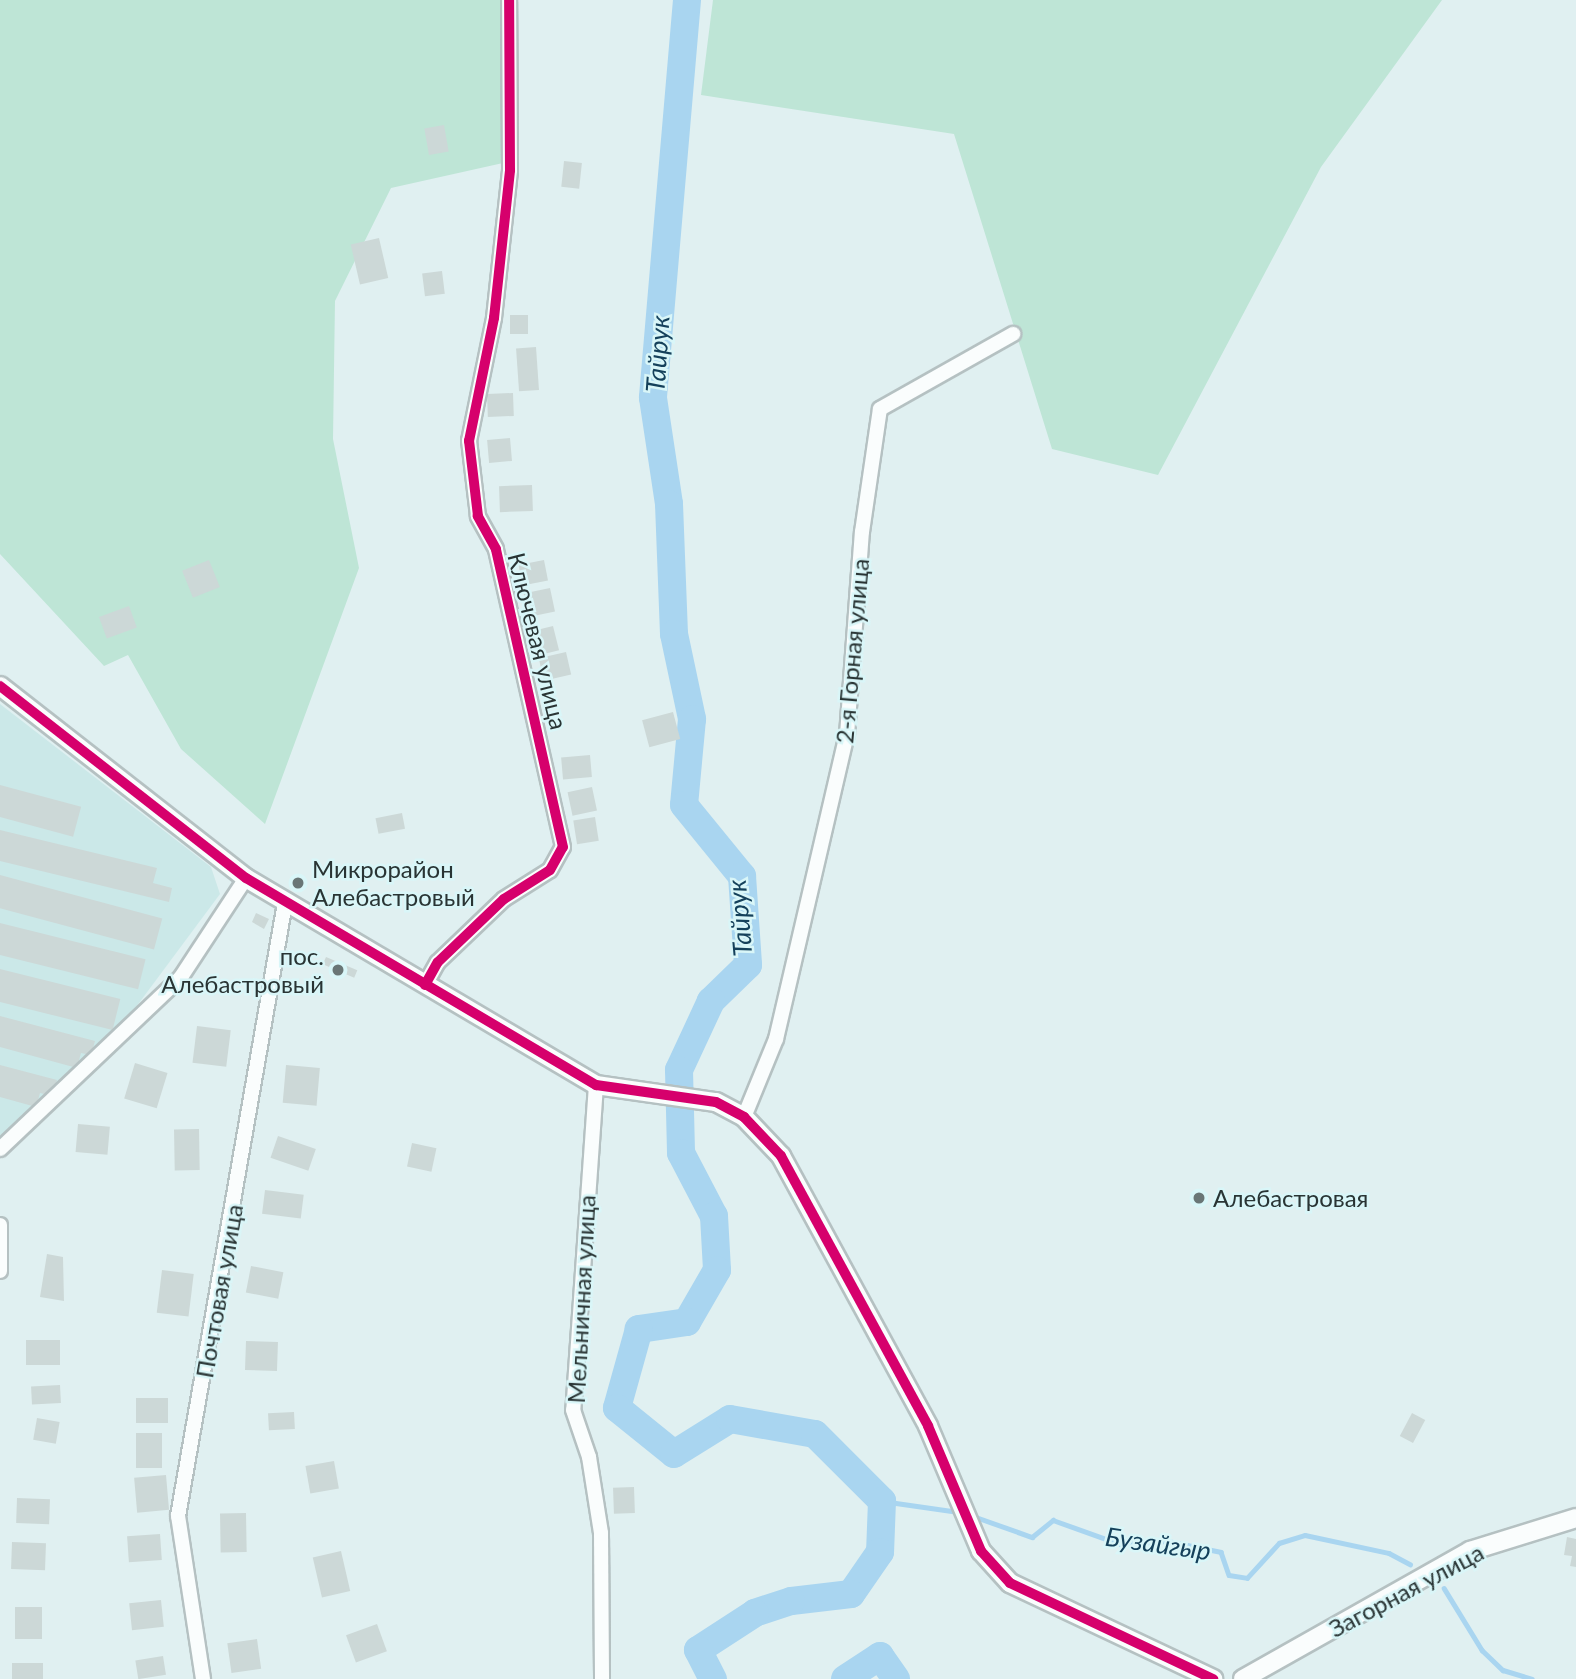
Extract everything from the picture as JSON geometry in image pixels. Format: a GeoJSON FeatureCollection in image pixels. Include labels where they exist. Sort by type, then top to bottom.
{"type":"FeatureCollection","features":[{"type":"Feature","properties":{"kind":"street","name":"Ключевая улица"},"geometry":{"type":"LineString","coordinates":[[425,985],[439,962],[504,899],[550,870],[563,848],[495,550],[478,516],[469,441],[494,318],[510,170],[509,0]]}},
{"type":"Feature","properties":{"kind":"street","name":"2-я Горная улица"},"geometry":{"type":"LineString","coordinates":[[744,1117],[776,1039],[847,735],[862,532],[880,409],[1013,334]]}},
{"type":"Feature","properties":{"kind":"street"},"geometry":{"type":"LineString","coordinates":[[0,686],[246,878],[596,1085],[650,1095],[716,1102],[744,1117],[781,1156],[962,1498],[970,1529],[981,1551],[1010,1583],[1213,1679]]}},
{"type":"Feature","properties":{"kind":"street"},"geometry":{"type":"LineString","coordinates":[[0,1149],[181,977],[246,878]]}},
{"type":"Feature","properties":{"kind":"street","name":"Почтовая улица"},"geometry":{"type":"LineString","coordinates":[[203,1679],[178,1516],[285,903]]}},
{"type":"Feature","properties":{"kind":"street","name":"Мельничная улица"},"geometry":{"type":"LineString","coordinates":[[596,1085],[573,1410],[589,1457],[601,1533],[602,1679]]}},
{"type":"Feature","properties":{"kind":"street"},"geometry":{"type":"LineString","coordinates":[[0,1225],[0,1271]]}},
{"type":"Feature","properties":{"kind":"street","name":"Загорная улица"},"geometry":{"type":"LineString","coordinates":[[1243,1679],[1470,1551],[1576,1518]]}},
{"type":"Feature","properties":{"kind":"shaded area"},"geometry":{"type":"Polygon","coordinates":[[[0,704],[211,867],[220,894],[113,1038],[0,1140],[0,704]]]}},
{"type":"Feature","properties":{"kind":"green space"},"geometry":{"type":"Polygon","coordinates":[[[0,0],[504,0],[503,163],[391,188],[335,301],[333,439],[359,568],[265,824],[181,749],[128,655],[104,666],[0,554],[0,0]]]}},
{"type":"Feature","properties":{"kind":"green space"},"geometry":{"type":"Polygon","coordinates":[[[713,0],[1442,0],[1321,167],[1158,475],[1052,449],[954,134],[701,95],[713,0]]]}},
{"type":"Feature","properties":{"kind":"building"},"geometry":{"type":"Polygon","coordinates":[[[444,125],[449,152],[429,155],[424,128],[444,125]]]}},
{"type":"Feature","properties":{"kind":"building"},"geometry":{"type":"Polygon","coordinates":[[[564,161],[582,163],[579,189],[561,187],[564,161]]]}},
{"type":"Feature","properties":{"kind":"building"},"geometry":{"type":"Polygon","coordinates":[[[379,238],[388,278],[360,284],[351,245],[379,238]]]}},
{"type":"Feature","properties":{"kind":"building"},"geometry":{"type":"Polygon","coordinates":[[[442,271],[445,294],[425,296],[422,273],[442,271]]]}},
{"type":"Feature","properties":{"kind":"building"},"geometry":{"type":"Polygon","coordinates":[[[510,315],[528,315],[528,334],[510,334],[510,315]]]}},
{"type":"Feature","properties":{"kind":"building"},"geometry":{"type":"Polygon","coordinates":[[[536,347],[539,390],[519,391],[516,348],[536,347]]]}},
{"type":"Feature","properties":{"kind":"building"},"geometry":{"type":"Polygon","coordinates":[[[513,393],[514,416],[488,417],[487,394],[513,393]]]}},
{"type":"Feature","properties":{"kind":"building"},"geometry":{"type":"Polygon","coordinates":[[[510,438],[512,461],[489,463],[487,440],[510,438]]]}},
{"type":"Feature","properties":{"kind":"building"},"geometry":{"type":"Polygon","coordinates":[[[532,485],[533,511],[500,512],[499,486],[532,485]]]}},
{"type":"Feature","properties":{"kind":"building"},"geometry":{"type":"Polygon","coordinates":[[[209,560],[220,587],[193,598],[182,571],[209,560]]]}},
{"type":"Feature","properties":{"kind":"building"},"geometry":{"type":"Polygon","coordinates":[[[544,560],[548,581],[522,586],[518,565],[544,560]]]}},
{"type":"Feature","properties":{"kind":"building"},"geometry":{"type":"Polygon","coordinates":[[[550,588],[555,611],[529,617],[524,594],[550,588]]]}},
{"type":"Feature","properties":{"kind":"building"},"geometry":{"type":"Polygon","coordinates":[[[129,606],[137,628],[107,639],[99,617],[129,606]]]}},
{"type":"Feature","properties":{"kind":"building"},"geometry":{"type":"Polygon","coordinates":[[[553,626],[559,650],[538,656],[532,631],[553,626]]]}},
{"type":"Feature","properties":{"kind":"building"},"geometry":{"type":"Polygon","coordinates":[[[566,652],[571,674],[544,681],[539,658],[566,652]]]}},
{"type":"Feature","properties":{"kind":"building"},"geometry":{"type":"Polygon","coordinates":[[[673,712],[680,739],[649,747],[642,720],[673,712]]]}},
{"type":"Feature","properties":{"kind":"building"},"geometry":{"type":"Polygon","coordinates":[[[590,755],[592,777],[563,779],[561,758],[590,755]]]}},
{"type":"Feature","properties":{"kind":"building"},"geometry":{"type":"Polygon","coordinates":[[[0,785],[81,807],[73,837],[0,817],[0,785]]]}},
{"type":"Feature","properties":{"kind":"building"},"geometry":{"type":"Polygon","coordinates":[[[592,787],[597,810],[573,816],[568,792],[592,787]]]}},
{"type":"Feature","properties":{"kind":"building"},"geometry":{"type":"Polygon","coordinates":[[[402,813],[405,829],[379,834],[375,818],[402,813]]]}},
{"type":"Feature","properties":{"kind":"building"},"geometry":{"type":"Polygon","coordinates":[[[595,817],[599,841],[577,844],[573,820],[595,817]]]}},
{"type":"Feature","properties":{"kind":"building"},"geometry":{"type":"Polygon","coordinates":[[[0,830],[157,868],[153,883],[172,888],[169,902],[0,861],[0,830]]]}},
{"type":"Feature","properties":{"kind":"building"},"geometry":{"type":"Polygon","coordinates":[[[0,875],[162,918],[154,949],[0,908],[0,875]]]}},
{"type":"Feature","properties":{"kind":"building"},"geometry":{"type":"Polygon","coordinates":[[[256,913],[269,919],[264,929],[252,922],[256,913]]]}},
{"type":"Feature","properties":{"kind":"building"},"geometry":{"type":"Polygon","coordinates":[[[0,923],[146,959],[138,989],[0,955],[0,923]]]}},
{"type":"Feature","properties":{"kind":"building"},"geometry":{"type":"Polygon","coordinates":[[[326,957],[357,970],[354,978],[323,964],[326,957]]]}},
{"type":"Feature","properties":{"kind":"building"},"geometry":{"type":"Polygon","coordinates":[[[0,969],[120,999],[113,1030],[0,1002],[0,969]]]}},
{"type":"Feature","properties":{"kind":"building"},"geometry":{"type":"Polygon","coordinates":[[[0,1016],[95,1041],[91,1055],[81,1053],[77,1068],[0,1047],[0,1016]]]}},
{"type":"Feature","properties":{"kind":"building"},"geometry":{"type":"Polygon","coordinates":[[[197,1026],[231,1030],[226,1067],[192,1063],[197,1026]]]}},
{"type":"Feature","properties":{"kind":"building"},"geometry":{"type":"Polygon","coordinates":[[[135,1063],[168,1073],[157,1108],[124,1098],[135,1063]]]}},
{"type":"Feature","properties":{"kind":"building"},"geometry":{"type":"Polygon","coordinates":[[[0,1065],[57,1080],[53,1096],[40,1093],[36,1107],[0,1097],[0,1065]]]}},
{"type":"Feature","properties":{"kind":"building"},"geometry":{"type":"Polygon","coordinates":[[[286,1065],[320,1068],[317,1106],[283,1103],[286,1065]]]}},
{"type":"Feature","properties":{"kind":"building"},"geometry":{"type":"Polygon","coordinates":[[[78,1124],[110,1127],[107,1155],[76,1152],[78,1124]]]}},
{"type":"Feature","properties":{"kind":"building"},"geometry":{"type":"Polygon","coordinates":[[[174,1129],[199,1129],[200,1170],[175,1170],[174,1129]]]}},
{"type":"Feature","properties":{"kind":"building"},"geometry":{"type":"Polygon","coordinates":[[[278,1136],[316,1149],[308,1171],[271,1158],[278,1136]]]}},
{"type":"Feature","properties":{"kind":"building"},"geometry":{"type":"Polygon","coordinates":[[[412,1143],[436,1148],[431,1172],[407,1166],[412,1143]]]}},
{"type":"Feature","properties":{"kind":"building"},"geometry":{"type":"Polygon","coordinates":[[[265,1190],[304,1195],[301,1219],[262,1214],[265,1190]]]}},
{"type":"Feature","properties":{"kind":"building"},"geometry":{"type":"Polygon","coordinates":[[[47,1254],[63,1257],[64,1301],[40,1297],[47,1254]]]}},
{"type":"Feature","properties":{"kind":"building"},"geometry":{"type":"Polygon","coordinates":[[[251,1266],[283,1272],[278,1299],[246,1293],[251,1266]]]}},
{"type":"Feature","properties":{"kind":"building"},"geometry":{"type":"Polygon","coordinates":[[[162,1270],[194,1274],[189,1317],[157,1313],[162,1270]]]}},
{"type":"Feature","properties":{"kind":"building"},"geometry":{"type":"Polygon","coordinates":[[[26,1340],[60,1340],[60,1365],[26,1365],[26,1340]]]}},
{"type":"Feature","properties":{"kind":"building"},"geometry":{"type":"Polygon","coordinates":[[[246,1341],[278,1342],[277,1371],[245,1370],[246,1341]]]}},
{"type":"Feature","properties":{"kind":"building"},"geometry":{"type":"Polygon","coordinates":[[[60,1385],[61,1403],[32,1404],[31,1387],[60,1385]]]}},
{"type":"Feature","properties":{"kind":"building"},"geometry":{"type":"Polygon","coordinates":[[[136,1398],[168,1398],[168,1423],[136,1423],[136,1398]]]}},
{"type":"Feature","properties":{"kind":"building"},"geometry":{"type":"Polygon","coordinates":[[[294,1412],[295,1429],[269,1430],[268,1413],[294,1412]]]}},
{"type":"Feature","properties":{"kind":"building"},"geometry":{"type":"Polygon","coordinates":[[[1412,1413],[1425,1420],[1413,1443],[1400,1436],[1412,1413]]]}},
{"type":"Feature","properties":{"kind":"building"},"geometry":{"type":"Polygon","coordinates":[[[37,1418],[60,1422],[56,1444],[33,1440],[37,1418]]]}},
{"type":"Feature","properties":{"kind":"building"},"geometry":{"type":"Polygon","coordinates":[[[136,1433],[162,1433],[162,1468],[136,1468],[136,1433]]]}},
{"type":"Feature","properties":{"kind":"building"},"geometry":{"type":"Polygon","coordinates":[[[334,1461],[339,1489],[310,1494],[305,1466],[334,1461]]]}},
{"type":"Feature","properties":{"kind":"building"},"geometry":{"type":"Polygon","coordinates":[[[166,1475],[169,1510],[137,1513],[134,1478],[166,1475]]]}},
{"type":"Feature","properties":{"kind":"building"},"geometry":{"type":"Polygon","coordinates":[[[634,1487],[635,1513],[614,1514],[613,1488],[634,1487]]]}},
{"type":"Feature","properties":{"kind":"building"},"geometry":{"type":"Polygon","coordinates":[[[17,1498],[50,1499],[49,1524],[16,1523],[17,1498]]]}},
{"type":"Feature","properties":{"kind":"building"},"geometry":{"type":"Polygon","coordinates":[[[220,1513],[246,1513],[247,1552],[221,1552],[220,1513]]]}},
{"type":"Feature","properties":{"kind":"building"},"geometry":{"type":"Polygon","coordinates":[[[160,1534],[162,1560],[129,1562],[127,1536],[160,1534]]]}},
{"type":"Feature","properties":{"kind":"building"},"geometry":{"type":"Polygon","coordinates":[[[1567,1537],[1576,1539],[1576,1567],[1570,1566],[1572,1556],[1564,1555],[1567,1537]]]}},
{"type":"Feature","properties":{"kind":"building"},"geometry":{"type":"Polygon","coordinates":[[[12,1542],[46,1543],[45,1570],[11,1569],[12,1542]]]}},
{"type":"Feature","properties":{"kind":"building"},"geometry":{"type":"Polygon","coordinates":[[[341,1551],[350,1591],[322,1597],[313,1558],[341,1551]]]}},
{"type":"Feature","properties":{"kind":"building"},"geometry":{"type":"Polygon","coordinates":[[[161,1600],[164,1627],[132,1630],[129,1603],[161,1600]]]}},
{"type":"Feature","properties":{"kind":"building"},"geometry":{"type":"Polygon","coordinates":[[[15,1607],[42,1607],[42,1639],[15,1639],[15,1607]]]}},
{"type":"Feature","properties":{"kind":"building"},"geometry":{"type":"Polygon","coordinates":[[[377,1624],[387,1651],[356,1663],[346,1635],[377,1624]]]}},
{"type":"Feature","properties":{"kind":"building"},"geometry":{"type":"Polygon","coordinates":[[[257,1639],[261,1669],[231,1673],[227,1643],[257,1639]]]}},
{"type":"Feature","properties":{"kind":"building"},"geometry":{"type":"Polygon","coordinates":[[[163,1656],[166,1675],[138,1679],[135,1660],[163,1656]]]}},
{"type":"Feature","properties":{"kind":"building"},"geometry":{"type":"Polygon","coordinates":[[[12,1663],[43,1663],[43,1679],[12,1679],[12,1663]]]}},
{"type":"Feature","properties":{"kind":"waterway","name":"Тайрук"},"geometry":{"type":"LineString","coordinates":[[687,0],[653,398],[669,504],[674,634],[692,719],[684,805],[742,876],[748,965],[711,1001],[679,1070],[681,1153],[714,1216],[717,1270],[687,1322],[639,1329],[617,1408],[674,1454],[730,1419],[815,1434],[882,1501],[880,1552],[851,1594],[791,1601],[755,1613],[698,1650],[713,1679]]}},
{"type":"Feature","properties":{"kind":"waterway","name":"Бузайгыр"},"geometry":{"type":"LineString","coordinates":[[882,1501],[958,1512]]}},
{"type":"Feature","properties":{"kind":"waterway","name":"Бузайгыр"},"geometry":{"type":"LineString","coordinates":[[973,1516],[1032,1537],[1053,1520],[1120,1544],[1168,1541],[1221,1552],[1229,1575],[1247,1578],[1279,1543],[1305,1535],[1389,1553],[1410,1564]]}},
{"type":"Feature","properties":{"kind":"waterway","name":"Бузайгыр"},"geometry":{"type":"LineString","coordinates":[[1444,1588],[1482,1650],[1503,1670],[1532,1679]]}},
{"type":"Feature","properties":{"kind":"waterway","name":"Тайрук"},"geometry":{"type":"LineString","coordinates":[[845,1679],[880,1656],[896,1679]]}},
{"type":"Feature","properties":{"kind":"cycle path"},"geometry":{"type":"LineString","coordinates":[[425,985],[438,962],[504,899],[550,870],[563,847],[496,549],[478,516],[469,441],[494,318],[510,170],[509,0]]}},
{"type":"Feature","properties":{"kind":"cycle path"},"geometry":{"type":"LineString","coordinates":[[0,686],[246,878],[596,1085],[716,1102],[744,1117],[781,1156],[928,1426],[981,1551],[1010,1583],[1213,1679]]}},
{"type":"Feature","properties":{"kind":"place","name":"Микрорайон Алебастровый"},"geometry":{"type":"Point","coordinates":[298,883]}},
{"type":"Feature","properties":{"kind":"place","name":"пос. Алебастровый"},"geometry":{"type":"Point","coordinates":[338,970]}},
{"type":"Feature","properties":{"kind":"place","name":"Алебастровая"},"geometry":{"type":"Point","coordinates":[1199,1198]}}]}
